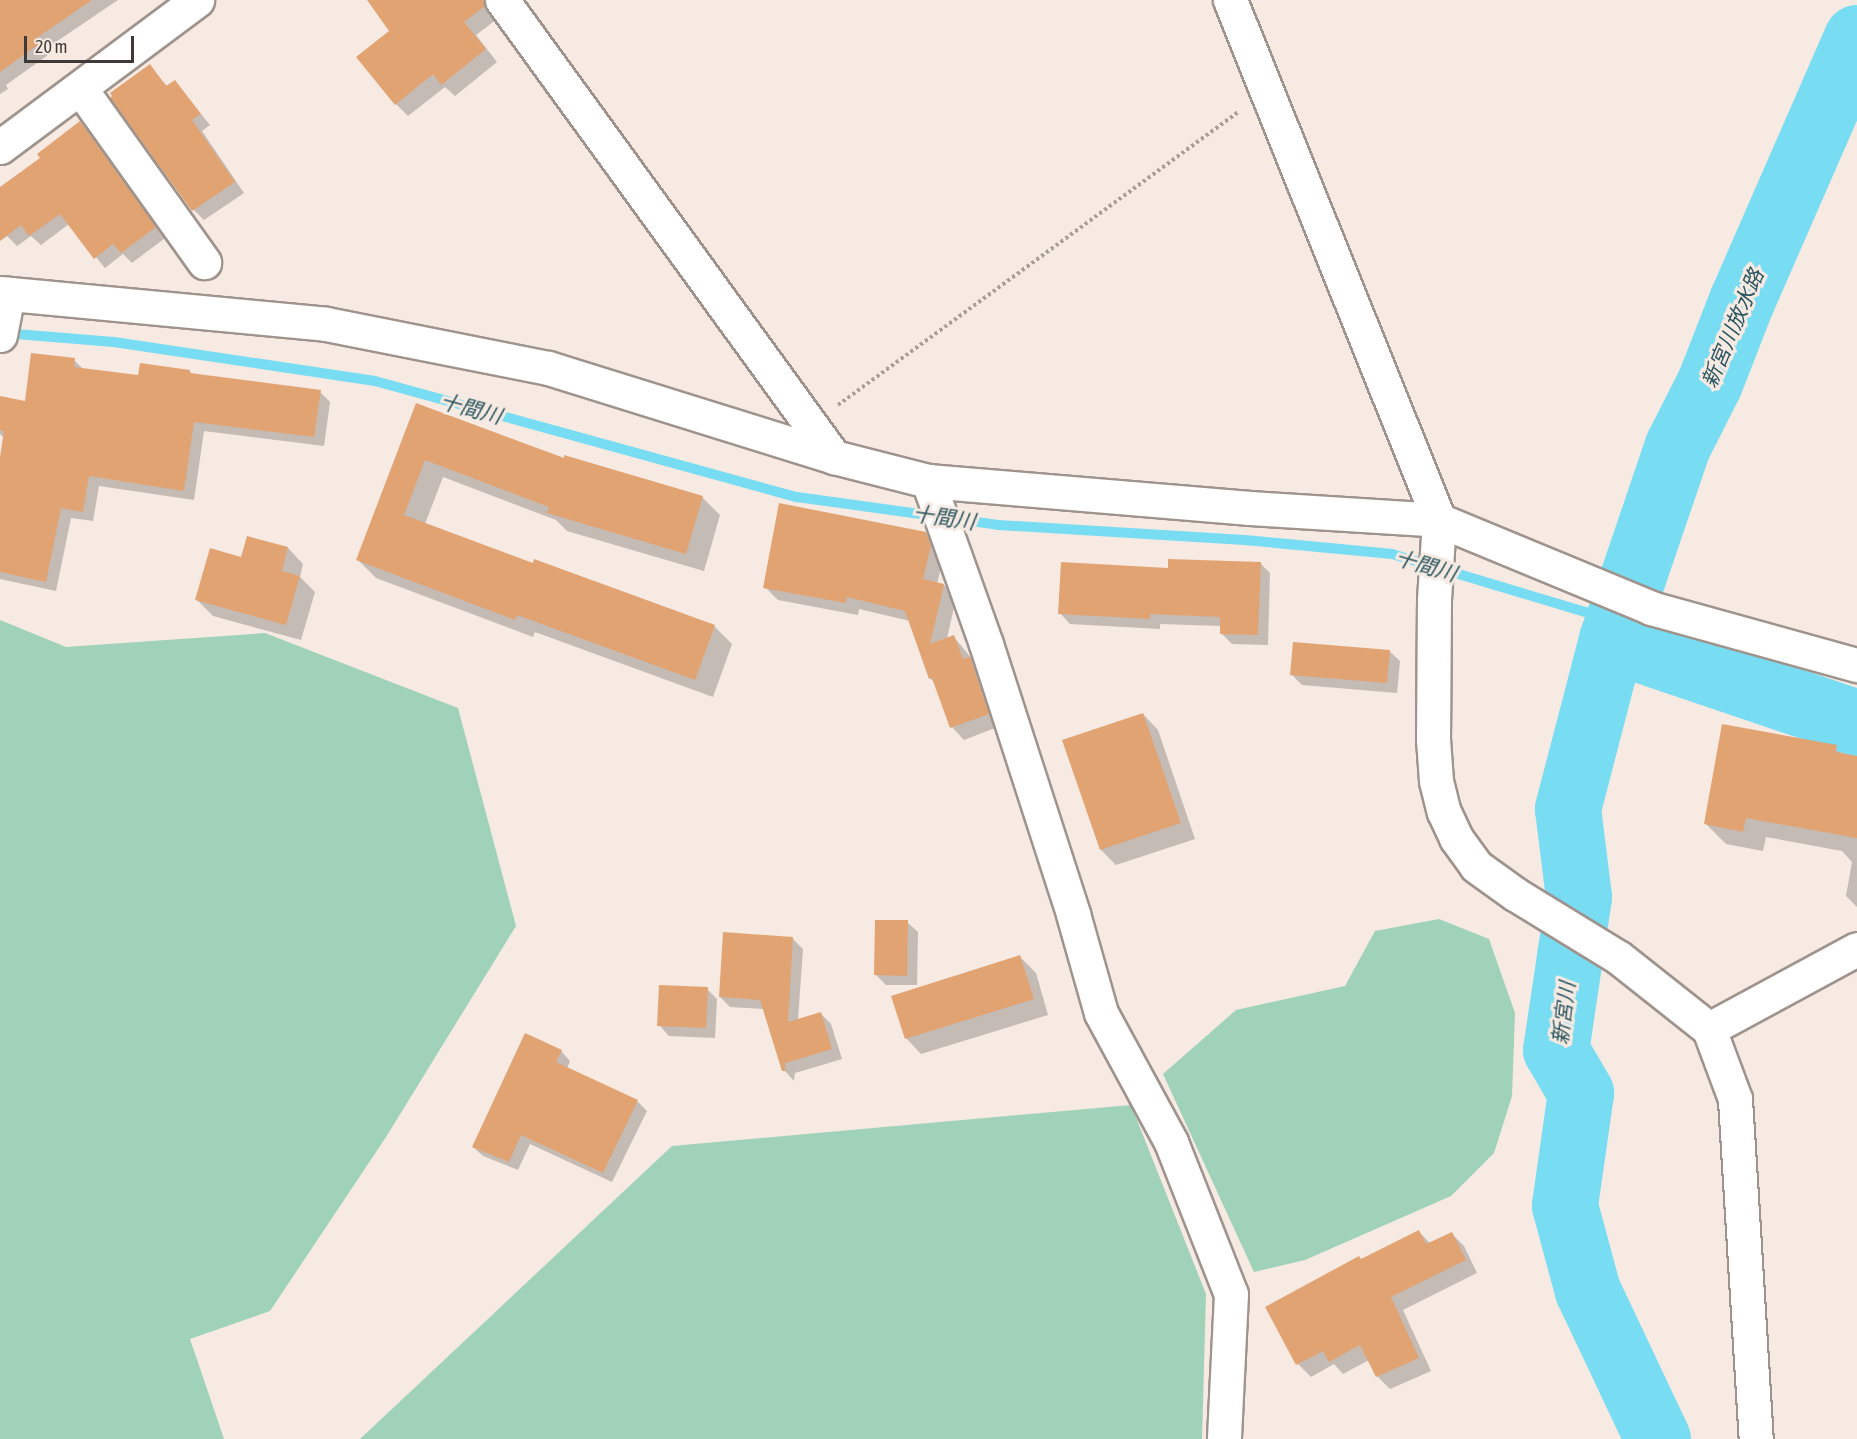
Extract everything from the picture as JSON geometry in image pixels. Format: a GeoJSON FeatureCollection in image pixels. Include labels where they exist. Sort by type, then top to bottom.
{"type":"FeatureCollection","features":[{"type":"Feature","properties":{"kind":"street"},"geometry":{"type":"LineString","coordinates":[[0,147],[197,0]]}},
{"type":"Feature","properties":{"kind":"street"},"geometry":{"type":"LineString","coordinates":[[502,0],[834,457]]}},
{"type":"Feature","properties":{"kind":"street"},"geometry":{"type":"LineString","coordinates":[[1230,0],[1439,520],[1434,599],[1433,739],[1436,781],[1444,812],[1456,838],[1476,866],[1515,894],[1618,957],[1709,1029],[1735,1099],[1756,1439]]}},
{"type":"Feature","properties":{"kind":"street"},"geometry":{"type":"LineString","coordinates":[[80,88],[204,262]]}},
{"type":"Feature","properties":{"kind":"street"},"geometry":{"type":"LineString","coordinates":[[0,335],[4,294],[326,324],[548,368],[834,457],[928,481],[1250,508],[1439,520],[1651,608],[1857,665]]}},
{"type":"Feature","properties":{"kind":"street"},"geometry":{"type":"LineString","coordinates":[[928,481],[986,644],[1073,914],[1101,1012],[1171,1142],[1231,1294],[1224,1439]]}},
{"type":"Feature","properties":{"kind":"street"},"geometry":{"type":"LineString","coordinates":[[1709,1029],[1857,949]]}},
{"type":"Feature","properties":{"kind":"path"},"geometry":{"type":"LineString","coordinates":[[811,424],[1267,92]]}},
{"type":"Feature","properties":{"kind":"green space"},"geometry":{"type":"Polygon","coordinates":[[[0,620],[66,647],[265,633],[458,708],[516,926],[386,1137],[270,1311],[190,1339],[224,1439],[0,1439],[0,620]]]}},
{"type":"Feature","properties":{"kind":"green space"},"geometry":{"type":"Polygon","coordinates":[[[1439,919],[1489,939],[1515,1013],[1512,1096],[1494,1153],[1451,1196],[1305,1260],[1254,1272],[1163,1074],[1236,1010],[1345,986],[1375,931],[1439,919]]]}},
{"type":"Feature","properties":{"kind":"green space"},"geometry":{"type":"Polygon","coordinates":[[[1131,1105],[1206,1294],[1202,1439],[360,1439],[672,1146],[1131,1105]]]}},
{"type":"Feature","properties":{"kind":"building"},"geometry":{"type":"Polygon","coordinates":[[[0,0],[92,0],[35,39],[39,44],[0,72],[0,0]]]}},
{"type":"Feature","properties":{"kind":"building"},"geometry":{"type":"Polygon","coordinates":[[[367,0],[484,0],[485,6],[464,22],[486,49],[441,85],[433,74],[395,105],[356,57],[389,31],[367,0]]]}},
{"type":"Feature","properties":{"kind":"building"},"geometry":{"type":"Polygon","coordinates":[[[150,64],[166,86],[175,80],[201,114],[192,120],[235,182],[192,211],[110,98],[112,96],[110,93],[150,64]]]}},
{"type":"Feature","properties":{"kind":"building"},"geometry":{"type":"Polygon","coordinates":[[[80,121],[156,227],[121,253],[113,244],[94,259],[60,214],[29,236],[21,225],[0,241],[0,187],[40,158],[37,154],[80,121]]]}},
{"type":"Feature","properties":{"kind":"building"},"geometry":{"type":"Polygon","coordinates":[[[31,353],[75,358],[74,367],[138,375],[140,363],[190,370],[190,373],[321,390],[314,437],[194,422],[184,491],[89,476],[83,512],[61,508],[46,582],[0,572],[0,457],[4,431],[0,430],[0,396],[25,401],[31,353]]]}},
{"type":"Feature","properties":{"kind":"building"},"geometry":{"type":"Polygon","coordinates":[[[416,403],[564,458],[564,455],[703,496],[686,554],[547,513],[549,507],[425,460],[404,515],[533,563],[534,559],[715,625],[695,680],[517,615],[515,620],[356,560],[416,403]]]}},
{"type":"Feature","properties":{"kind":"building"},"geometry":{"type":"Polygon","coordinates":[[[779,503],[926,532],[931,546],[923,579],[944,584],[930,644],[954,635],[963,659],[970,657],[989,714],[950,728],[932,678],[929,679],[905,611],[847,597],[846,603],[763,588],[779,503]]]}},
{"type":"Feature","properties":{"kind":"building"},"geometry":{"type":"Polygon","coordinates":[[[247,536],[288,547],[282,571],[300,576],[286,625],[195,600],[210,548],[241,557],[247,536]]]}},
{"type":"Feature","properties":{"kind":"building"},"geometry":{"type":"Polygon","coordinates":[[[1168,559],[1261,562],[1258,635],[1220,634],[1220,617],[1150,614],[1150,619],[1058,614],[1061,562],[1168,568],[1168,559]]]}},
{"type":"Feature","properties":{"kind":"building"},"geometry":{"type":"Polygon","coordinates":[[[1293,642],[1390,650],[1387,683],[1290,675],[1293,642]]]}},
{"type":"Feature","properties":{"kind":"building"},"geometry":{"type":"Polygon","coordinates":[[[1143,713],[1181,823],[1100,850],[1062,740],[1143,713]]]}},
{"type":"Feature","properties":{"kind":"building"},"geometry":{"type":"Polygon","coordinates":[[[1722,724],[1837,745],[1836,752],[1857,756],[1857,838],[1746,818],[1743,832],[1704,824],[1722,724]]]}},
{"type":"Feature","properties":{"kind":"building"},"geometry":{"type":"Polygon","coordinates":[[[875,920],[908,920],[907,976],[874,975],[875,920]]]}},
{"type":"Feature","properties":{"kind":"building"},"geometry":{"type":"Polygon","coordinates":[[[723,932],[793,937],[788,1022],[821,1012],[832,1049],[785,1063],[785,1071],[782,1071],[760,1000],[719,997],[723,932]]]}},
{"type":"Feature","properties":{"kind":"building"},"geometry":{"type":"Polygon","coordinates":[[[1020,955],[1034,999],[905,1039],[891,996],[1020,955]]]}},
{"type":"Feature","properties":{"kind":"building"},"geometry":{"type":"Polygon","coordinates":[[[659,985],[708,987],[706,1028],[657,1026],[659,985]]]}},
{"type":"Feature","properties":{"kind":"building"},"geometry":{"type":"Polygon","coordinates":[[[525,1033],[562,1050],[556,1062],[638,1100],[603,1173],[521,1135],[509,1162],[472,1147],[525,1033]]]}},
{"type":"Feature","properties":{"kind":"building"},"geometry":{"type":"Polygon","coordinates":[[[1419,1230],[1426,1244],[1452,1232],[1466,1260],[1391,1297],[1419,1358],[1376,1377],[1360,1345],[1329,1362],[1323,1351],[1296,1365],[1265,1307],[1359,1256],[1361,1259],[1419,1230]]]}},
{"type":"Feature","properties":{"kind":"waterway","name":"新宮川放水路"},"geometry":{"type":"LineString","coordinates":[[1857,38],[1742,301],[1710,383],[1678,446],[1612,640],[1857,723]]}},
{"type":"Feature","properties":{"kind":"waterway","name":"十間川"},"geometry":{"type":"LineString","coordinates":[[4,333],[114,342],[375,381],[797,497],[998,525],[1245,540],[1392,554],[1619,622]]}},
{"type":"Feature","properties":{"kind":"waterway","name":"新宮川"},"geometry":{"type":"LineString","coordinates":[[1612,640],[1568,809],[1579,897],[1556,1050],[1581,1093],[1565,1206],[1588,1291],[1658,1439]]}}]}
